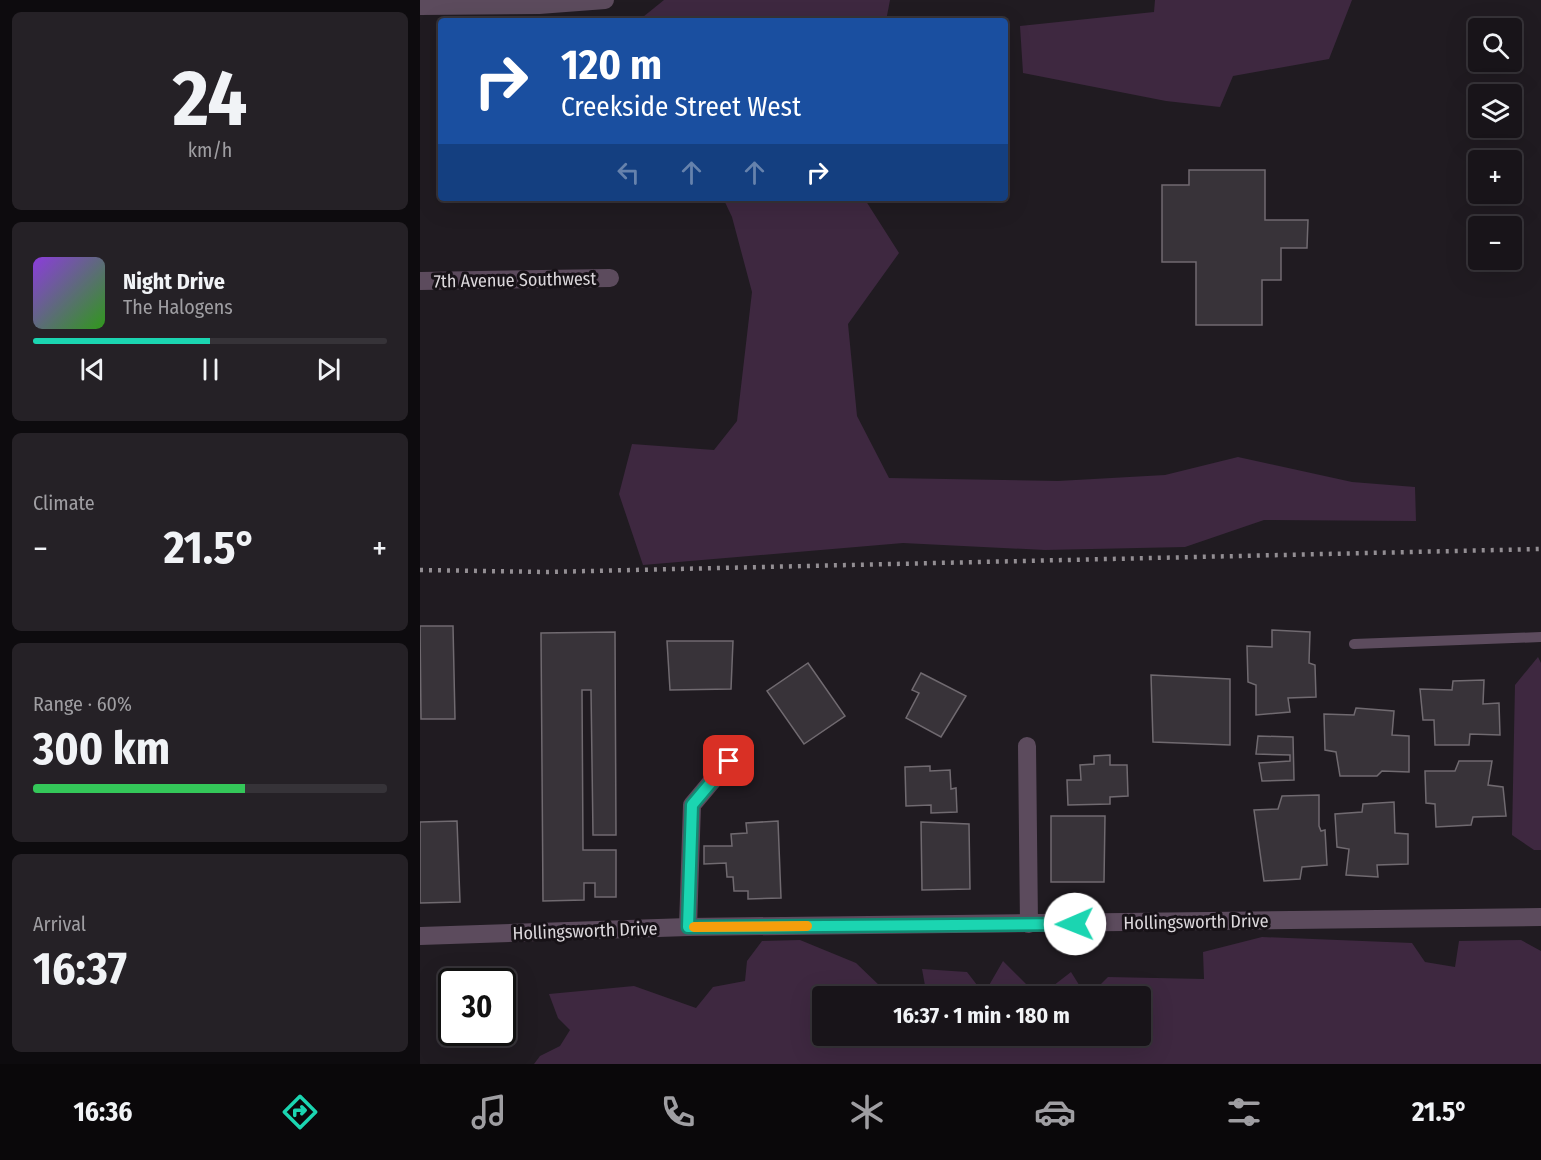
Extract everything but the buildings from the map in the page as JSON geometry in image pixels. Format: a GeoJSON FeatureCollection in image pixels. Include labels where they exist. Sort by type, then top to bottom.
{"type":"FeatureCollection","features":[{"type":"Feature","properties":{"kind":"street"},"geometry":{"type":"LineString","coordinates":[[420,6],[605,0]]}},
{"type":"Feature","properties":{"kind":"street","name":"7th Avenue Southwest"},"geometry":{"type":"LineString","coordinates":[[420,281],[610,278]]}},
{"type":"Feature","properties":{"kind":"street"},"geometry":{"type":"LineString","coordinates":[[1027,746],[1029,924]]}},
{"type":"Feature","properties":{"kind":"street"},"geometry":{"type":"LineString","coordinates":[[688,927],[692,805],[729,761]]}},
{"type":"Feature","properties":{"kind":"street","name":"Hollingsworth Drive"},"geometry":{"type":"LineString","coordinates":[[420,936],[688,927],[1541,917]]}},
{"type":"Feature","properties":{"kind":"lane"},"geometry":{"type":"LineString","coordinates":[[1354,644],[1541,637]]}},
{"type":"Feature","properties":{"kind":"shaded area"},"geometry":{"type":"Polygon","coordinates":[[[664,0],[890,0],[887,18],[642,18],[664,0]]]}},
{"type":"Feature","properties":{"kind":"shaded area"},"geometry":{"type":"Polygon","coordinates":[[[1155,0],[1352,0],[1329,59],[1233,76],[1220,107],[1166,101],[1023,73],[1020,26],[1154,12],[1155,0]]]}},
{"type":"Feature","properties":{"kind":"shaded area"},"geometry":{"type":"Polygon","coordinates":[[[724,201],[866,201],[899,253],[848,324],[857,416],[889,478],[1058,481],[1165,475],[1238,457],[1352,482],[1415,487],[1416,521],[1264,520],[1185,547],[1045,550],[903,543],[643,565],[619,494],[632,444],[714,450],[737,421],[752,292],[732,217],[724,201]]]}},
{"type":"Feature","properties":{"kind":"shaded area"},"geometry":{"type":"Polygon","coordinates":[[[1538,657],[1541,663],[1541,850],[1534,850],[1512,835],[1515,685],[1538,657]]]}},
{"type":"Feature","properties":{"kind":"shaded area"},"geometry":{"type":"Polygon","coordinates":[[[1262,937],[1412,943],[1425,962],[1455,967],[1459,941],[1521,940],[1541,951],[1541,1064],[534,1064],[540,1056],[560,1046],[570,1030],[558,1018],[549,994],[634,986],[696,1008],[713,987],[745,981],[747,961],[762,941],[800,940],[856,963],[880,986],[812,986],[812,1046],[1151,1046],[1151,986],[1099,986],[1108,977],[1204,979],[1203,952],[1262,937]]]}},
{"type":"Feature","properties":{"kind":"shaded area"},"geometry":{"type":"Polygon","coordinates":[[[1003,961],[1028,986],[989,986],[1003,961]]]}},
{"type":"Feature","properties":{"kind":"shaded area"},"geometry":{"type":"Polygon","coordinates":[[[922,969],[967,972],[978,986],[925,986],[922,969]]]}},
{"type":"Feature","properties":{"kind":"shaded area"},"geometry":{"type":"Polygon","coordinates":[[[1071,972],[1080,986],[1053,986],[1071,972]]]}},
{"type":"Feature","properties":{"kind":"railway"},"geometry":{"type":"LineString","coordinates":[[420,570],[547,572],[1541,549]]}},
{"type":"Feature","properties":{"kind":"slow traffic"},"geometry":{"type":"LineString","coordinates":[[694,927],[807,926]]}},
{"type":"Feature","properties":{"kind":"route"},"geometry":{"type":"LineString","coordinates":[[729,761],[692,805],[688,927],[1075,924]]}}]}
